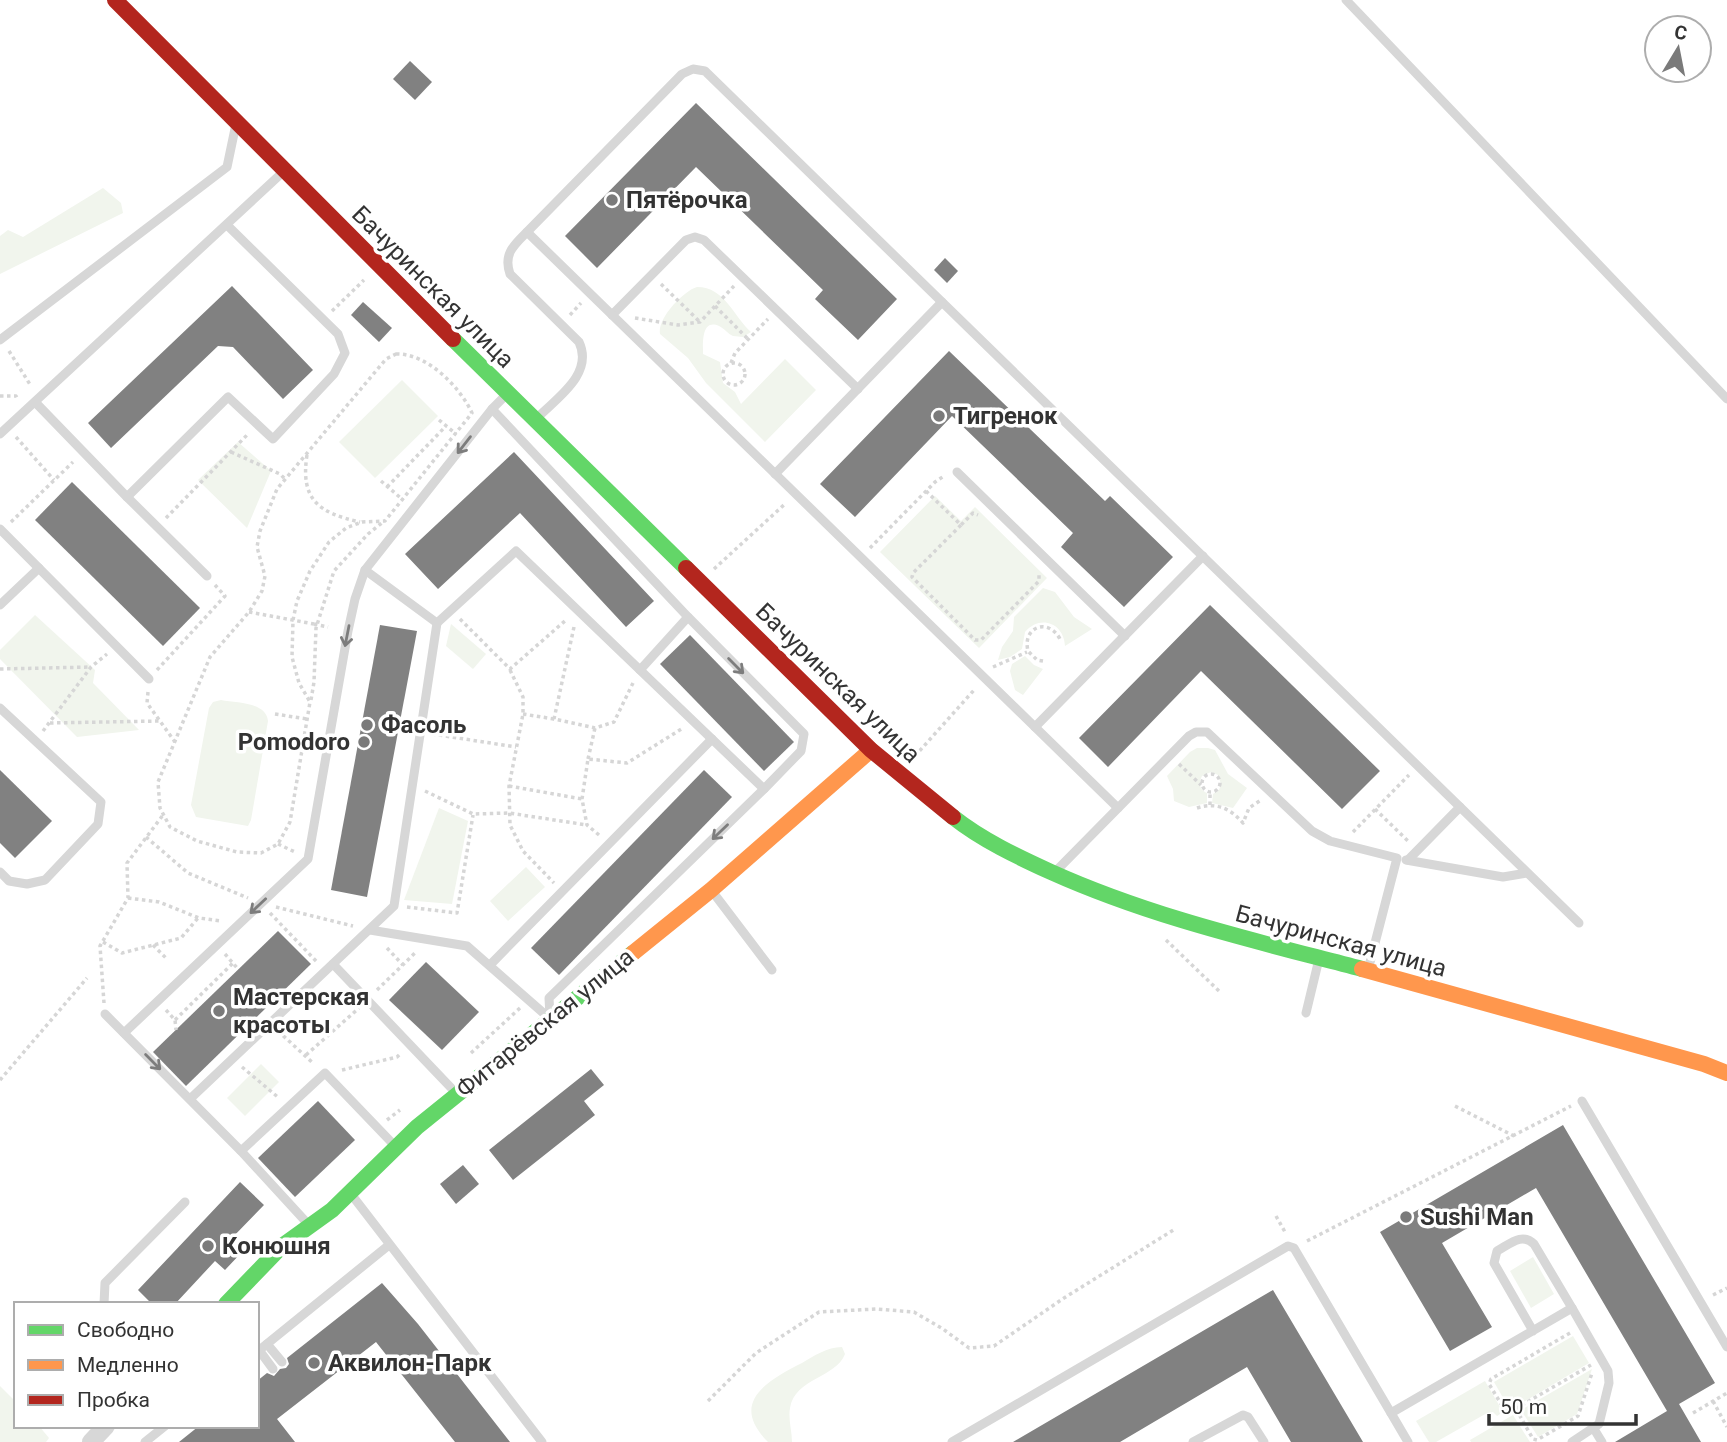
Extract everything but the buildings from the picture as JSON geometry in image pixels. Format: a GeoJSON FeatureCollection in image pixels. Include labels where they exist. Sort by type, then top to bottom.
{"type":"FeatureCollection","features":[{"type":"Feature","properties":{"kind":"street","name":"Бачуринская улица"},"geometry":{"type":"LineString","coordinates":[[114,0],[871,750],[960,822],[999,847],[1054,873],[1098,893],[1154,913],[1639,1046],[1727,1073]]}},
{"type":"Feature","properties":{"kind":"street","name":"Фитарёвская улица"},"geometry":{"type":"LineString","coordinates":[[228,1302],[282,1246],[350,1193],[417,1127],[711,890],[871,750]]}},
{"type":"Feature","properties":{"kind":"street"},"geometry":{"type":"LineString","coordinates":[[91,1442],[104,1428]]}},
{"type":"Feature","properties":{"kind":"lane"},"geometry":{"type":"LineString","coordinates":[[1346,0],[1727,399]]}},
{"type":"Feature","properties":{"kind":"lane"},"geometry":{"type":"LineString","coordinates":[[536,420],[579,375],[583,353],[579,342],[510,274],[508,267],[511,249],[682,74],[688,70],[705,71],[1579,923]]}},
{"type":"Feature","properties":{"kind":"lane"},"geometry":{"type":"LineString","coordinates":[[1,339],[227,167],[236,123]]}},
{"type":"Feature","properties":{"kind":"lane"},"geometry":{"type":"LineString","coordinates":[[4,431],[285,171]]}},
{"type":"Feature","properties":{"kind":"lane"},"geometry":{"type":"LineString","coordinates":[[127,496],[228,397],[273,439],[334,374],[345,353],[338,334],[227,225]]}},
{"type":"Feature","properties":{"kind":"lane"},"geometry":{"type":"LineString","coordinates":[[527,232],[1118,808]]}},
{"type":"Feature","properties":{"kind":"lane"},"geometry":{"type":"LineString","coordinates":[[612,315],[686,240],[695,237],[704,240],[858,389]]}},
{"type":"Feature","properties":{"kind":"lane"},"geometry":{"type":"LineString","coordinates":[[775,474],[942,302]]}},
{"type":"Feature","properties":{"kind":"lane"},"geometry":{"type":"LineString","coordinates":[[124,1033],[308,859],[348,631],[365,570],[492,409],[508,393]]}},
{"type":"Feature","properties":{"kind":"lane"},"geometry":{"type":"LineString","coordinates":[[35,402],[207,576]]}},
{"type":"Feature","properties":{"kind":"lane"},"geometry":{"type":"LineString","coordinates":[[492,409],[688,617],[804,734],[801,751],[549,999],[550,1019]]}},
{"type":"Feature","properties":{"kind":"lane"},"geometry":{"type":"LineString","coordinates":[[957,472],[1125,636]]}},
{"type":"Feature","properties":{"kind":"lane"},"geometry":{"type":"LineString","coordinates":[[1,530],[149,679]]}},
{"type":"Feature","properties":{"kind":"lane"},"geometry":{"type":"LineString","coordinates":[[190,1099],[394,906],[437,623],[516,551],[764,789]]}},
{"type":"Feature","properties":{"kind":"lane"},"geometry":{"type":"LineString","coordinates":[[1035,727],[1203,556]]}},
{"type":"Feature","properties":{"kind":"lane"},"geometry":{"type":"LineString","coordinates":[[0,605],[39,568]]}},
{"type":"Feature","properties":{"kind":"lane"},"geometry":{"type":"LineString","coordinates":[[365,570],[437,623]]}},
{"type":"Feature","properties":{"kind":"lane"},"geometry":{"type":"LineString","coordinates":[[640,670],[688,617]]}},
{"type":"Feature","properties":{"kind":"lane"},"geometry":{"type":"LineString","coordinates":[[0,708],[101,802],[98,824],[45,880],[27,884],[9,881],[0,872]]}},
{"type":"Feature","properties":{"kind":"lane"},"geometry":{"type":"LineString","coordinates":[[1054,873],[1192,734],[1207,732],[1312,831],[1342,844],[1397,858],[1503,877],[1527,873]]}},
{"type":"Feature","properties":{"kind":"lane"},"geometry":{"type":"LineString","coordinates":[[490,965],[712,739]]}},
{"type":"Feature","properties":{"kind":"lane"},"geometry":{"type":"LineString","coordinates":[[1408,860],[1460,807]]}},
{"type":"Feature","properties":{"kind":"lane"},"geometry":{"type":"LineString","coordinates":[[1368,972],[1397,858]]}},
{"type":"Feature","properties":{"kind":"lane"},"geometry":{"type":"LineString","coordinates":[[711,890],[772,970]]}},
{"type":"Feature","properties":{"kind":"lane"},"geometry":{"type":"LineString","coordinates":[[370,930],[467,946],[550,1019]]}},
{"type":"Feature","properties":{"kind":"lane"},"geometry":{"type":"LineString","coordinates":[[1306,1013],[1319,959]]}},
{"type":"Feature","properties":{"kind":"lane"},"geometry":{"type":"LineString","coordinates":[[333,964],[457,1094]]}},
{"type":"Feature","properties":{"kind":"lane"},"geometry":{"type":"LineString","coordinates":[[105,1014],[241,1151],[309,1227]]}},
{"type":"Feature","properties":{"kind":"lane"},"geometry":{"type":"LineString","coordinates":[[241,1151],[324,1073],[397,1147]]}},
{"type":"Feature","properties":{"kind":"lane"},"geometry":{"type":"LineString","coordinates":[[1582,1101],[1727,1348]]}},
{"type":"Feature","properties":{"kind":"lane"},"geometry":{"type":"LineString","coordinates":[[350,1193],[542,1442]]}},
{"type":"Feature","properties":{"kind":"lane"},"geometry":{"type":"LineString","coordinates":[[104,1302],[105,1283],[185,1202]]}},
{"type":"Feature","properties":{"kind":"lane"},"geometry":{"type":"LineString","coordinates":[[1533,1331],[1494,1259],[1497,1251],[1519,1238],[1530,1240],[1608,1371],[1609,1383],[1601,1419],[1594,1429],[1572,1442]]}},
{"type":"Feature","properties":{"kind":"lane"},"geometry":{"type":"LineString","coordinates":[[261,1349],[389,1245]]}},
{"type":"Feature","properties":{"kind":"lane"},"geometry":{"type":"LineString","coordinates":[[951,1442],[1287,1246],[1294,1248],[1408,1442]]}},
{"type":"Feature","properties":{"kind":"lane"},"geometry":{"type":"LineString","coordinates":[[1391,1413],[1572,1308]]}},
{"type":"Feature","properties":{"kind":"lane"},"geometry":{"type":"LineString","coordinates":[[261,1349],[282,1362]]}},
{"type":"Feature","properties":{"kind":"lane"},"geometry":{"type":"LineString","coordinates":[[261,1349],[273,1368]]}},
{"type":"Feature","properties":{"kind":"lane"},"geometry":{"type":"LineString","coordinates":[[1193,1442],[1243,1415],[1248,1417],[1264,1442]]}},
{"type":"Feature","properties":{"kind":"lane"},"geometry":{"type":"LineString","coordinates":[[145,1442],[162,1428]]}},
{"type":"Feature","properties":{"kind":"lane"},"geometry":{"type":"LineString","coordinates":[[1594,1429],[1602,1442]]}},
{"type":"Feature","properties":{"kind":"path"},"geometry":{"type":"LineString","coordinates":[[652,275],[700,322]]}},
{"type":"Feature","properties":{"kind":"path"},"geometry":{"type":"LineString","coordinates":[[323,319],[368,277]]}},
{"type":"Feature","properties":{"kind":"path"},"geometry":{"type":"LineString","coordinates":[[612,315],[678,325],[700,322],[743,277]]}},
{"type":"Feature","properties":{"kind":"path"},"geometry":{"type":"LineString","coordinates":[[561,324],[590,293]]}},
{"type":"Feature","properties":{"kind":"path"},"geometry":{"type":"LineString","coordinates":[[715,306],[748,339]]}},
{"type":"Feature","properties":{"kind":"path"},"geometry":{"type":"LineString","coordinates":[[731,363],[741,365],[745,372],[743,382],[736,386],[729,384],[723,375],[725,368],[731,363],[735,353],[777,310]]}},
{"type":"Feature","properties":{"kind":"path"},"geometry":{"type":"LineString","coordinates":[[1,339],[34,391]]}},
{"type":"Feature","properties":{"kind":"path"},"geometry":{"type":"LineString","coordinates":[[396,354],[408,354],[432,365],[467,401],[472,413],[385,521],[368,534],[334,571],[316,628],[314,682],[290,822],[278,844],[261,853],[237,852],[197,841],[170,827],[160,808],[158,782],[210,657],[262,591],[265,576],[257,547],[260,531],[277,489],[307,453],[386,359],[396,354]]}},
{"type":"Feature","properties":{"kind":"path"},"geometry":{"type":"LineString","coordinates":[[439,419],[456,434]]}},
{"type":"Feature","properties":{"kind":"path"},"geometry":{"type":"LineString","coordinates":[[158,527],[257,424]]}},
{"type":"Feature","properties":{"kind":"path"},"geometry":{"type":"LineString","coordinates":[[387,487],[446,426]]}},
{"type":"Feature","properties":{"kind":"path"},"geometry":{"type":"LineString","coordinates":[[4,431],[54,480]]}},
{"type":"Feature","properties":{"kind":"path"},"geometry":{"type":"LineString","coordinates":[[1,530],[83,452]]}},
{"type":"Feature","properties":{"kind":"path"},"geometry":{"type":"LineString","coordinates":[[231,452],[280,474],[285,479]]}},
{"type":"Feature","properties":{"kind":"path"},"geometry":{"type":"LineString","coordinates":[[307,453],[304,475],[308,491],[318,504],[334,516],[362,523]]}},
{"type":"Feature","properties":{"kind":"path"},"geometry":{"type":"LineString","coordinates":[[861,557],[941,477],[957,472]]}},
{"type":"Feature","properties":{"kind":"path"},"geometry":{"type":"LineString","coordinates":[[381,481],[402,500]]}},
{"type":"Feature","properties":{"kind":"path"},"geometry":{"type":"LineString","coordinates":[[926,491],[961,525]]}},
{"type":"Feature","properties":{"kind":"path"},"geometry":{"type":"LineString","coordinates":[[710,573],[796,494]]}},
{"type":"Feature","properties":{"kind":"path"},"geometry":{"type":"LineString","coordinates":[[987,523],[973,513],[912,577],[975,640],[981,640],[1039,581],[1039,575],[1031,566]]}},
{"type":"Feature","properties":{"kind":"path"},"geometry":{"type":"LineString","coordinates":[[310,702],[299,683],[292,657],[293,620],[297,601],[310,571],[329,542],[346,528],[385,521]]}},
{"type":"Feature","properties":{"kind":"path"},"geometry":{"type":"LineString","coordinates":[[174,742],[147,703],[149,679],[225,596],[207,576]]}},
{"type":"Feature","properties":{"kind":"path"},"geometry":{"type":"LineString","coordinates":[[451,610],[510,669],[523,697],[523,714],[509,786],[510,825],[523,851],[563,892]]}},
{"type":"Feature","properties":{"kind":"path"},"geometry":{"type":"LineString","coordinates":[[510,669],[578,610]]}},
{"type":"Feature","properties":{"kind":"path"},"geometry":{"type":"LineString","coordinates":[[554,719],[578,610]]}},
{"type":"Feature","properties":{"kind":"path"},"geometry":{"type":"LineString","coordinates":[[248,612],[328,627]]}},
{"type":"Feature","properties":{"kind":"path"},"geometry":{"type":"LineString","coordinates":[[1043,661],[1037,660],[1028,651],[1027,639],[1034,629],[1053,629],[1060,639]]}},
{"type":"Feature","properties":{"kind":"path"},"geometry":{"type":"LineString","coordinates":[[36,740],[91,667],[116,646]]}},
{"type":"Feature","properties":{"kind":"path"},"geometry":{"type":"LineString","coordinates":[[978,671],[1010,661],[1028,651]]}},
{"type":"Feature","properties":{"kind":"path"},"geometry":{"type":"LineString","coordinates":[[0,668],[91,667]]}},
{"type":"Feature","properties":{"kind":"path"},"geometry":{"type":"LineString","coordinates":[[523,714],[595,728],[614,722],[640,670]]}},
{"type":"Feature","properties":{"kind":"path"},"geometry":{"type":"LineString","coordinates":[[909,763],[985,678]]}},
{"type":"Feature","properties":{"kind":"path"},"geometry":{"type":"LineString","coordinates":[[275,714],[307,719]]}},
{"type":"Feature","properties":{"kind":"path"},"geometry":{"type":"LineString","coordinates":[[49,723],[159,721]]}},
{"type":"Feature","properties":{"kind":"path"},"geometry":{"type":"LineString","coordinates":[[588,759],[627,763],[693,721]]}},
{"type":"Feature","properties":{"kind":"path"},"geometry":{"type":"LineString","coordinates":[[587,825],[582,799],[595,728]]}},
{"type":"Feature","properties":{"kind":"path"},"geometry":{"type":"LineString","coordinates":[[422,732],[516,747]]}},
{"type":"Feature","properties":{"kind":"path"},"geometry":{"type":"LineString","coordinates":[[1170,755],[1210,792],[1210,805]]}},
{"type":"Feature","properties":{"kind":"path"},"geometry":{"type":"LineString","coordinates":[[1342,844],[1418,766]]}},
{"type":"Feature","properties":{"kind":"path"},"geometry":{"type":"LineString","coordinates":[[1203,786],[1205,777],[1215,776],[1219,779],[1219,787],[1210,792]]}},
{"type":"Feature","properties":{"kind":"path"},"geometry":{"type":"LineString","coordinates":[[413,785],[473,814],[509,813],[587,825],[610,844]]}},
{"type":"Feature","properties":{"kind":"path"},"geometry":{"type":"LineString","coordinates":[[509,786],[582,799]]}},
{"type":"Feature","properties":{"kind":"path"},"geometry":{"type":"LineString","coordinates":[[1197,808],[1210,805],[1226,808],[1244,823],[1250,808],[1269,791]]}},
{"type":"Feature","properties":{"kind":"path"},"geometry":{"type":"LineString","coordinates":[[1375,809],[1418,851]]}},
{"type":"Feature","properties":{"kind":"path"},"geometry":{"type":"LineString","coordinates":[[394,906],[457,913],[473,814]]}},
{"type":"Feature","properties":{"kind":"path"},"geometry":{"type":"LineString","coordinates":[[105,1014],[100,946],[128,898],[127,863],[163,815]]}},
{"type":"Feature","properties":{"kind":"path"},"geometry":{"type":"LineString","coordinates":[[146,837],[188,873],[261,904],[370,930]]}},
{"type":"Feature","properties":{"kind":"path"},"geometry":{"type":"LineString","coordinates":[[128,898],[159,902],[199,918],[239,924]]}},
{"type":"Feature","properties":{"kind":"path"},"geometry":{"type":"LineString","coordinates":[[261,904],[326,971]]}},
{"type":"Feature","properties":{"kind":"path"},"geometry":{"type":"LineString","coordinates":[[103,942],[122,953],[181,938],[199,918]]}},
{"type":"Feature","properties":{"kind":"path"},"geometry":{"type":"LineString","coordinates":[[1157,932],[1220,992]]}},
{"type":"Feature","properties":{"kind":"path"},"geometry":{"type":"LineString","coordinates":[[153,945],[166,958]]}},
{"type":"Feature","properties":{"kind":"path"},"geometry":{"type":"LineString","coordinates":[[175,1020],[233,963]]}},
{"type":"Feature","properties":{"kind":"path"},"geometry":{"type":"LineString","coordinates":[[0,1080],[87,978]]}},
{"type":"Feature","properties":{"kind":"path"},"geometry":{"type":"LineString","coordinates":[[198,984],[205,990]]}},
{"type":"Feature","properties":{"kind":"path"},"geometry":{"type":"LineString","coordinates":[[158,1001],[175,1020],[176,1030]]}},
{"type":"Feature","properties":{"kind":"path"},"geometry":{"type":"LineString","coordinates":[[270,1024],[324,1073]]}},
{"type":"Feature","properties":{"kind":"path"},"geometry":{"type":"LineString","coordinates":[[341,1070],[397,1057],[410,1044]]}},
{"type":"Feature","properties":{"kind":"path"},"geometry":{"type":"LineString","coordinates":[[232,1059],[289,1106]]}},
{"type":"Feature","properties":{"kind":"path"},"geometry":{"type":"LineString","coordinates":[[1294,1248],[1582,1101]]}},
{"type":"Feature","properties":{"kind":"path"},"geometry":{"type":"LineString","coordinates":[[1455,1106],[1514,1136]]}},
{"type":"Feature","properties":{"kind":"path"},"geometry":{"type":"LineString","coordinates":[[708,1401],[756,1353],[819,1312],[876,1309],[914,1312],[969,1348],[994,1346],[1064,1298],[1175,1229]]}},
{"type":"Feature","properties":{"kind":"path"},"geometry":{"type":"LineString","coordinates":[[1574,1334],[1569,1333],[1491,1379],[1489,1384],[1506,1412],[1516,1409],[1592,1364]]}},
{"type":"Feature","properties":{"kind":"path"},"geometry":{"type":"LineString","coordinates":[[1516,1409],[1534,1440],[1576,1418],[1593,1370],[1586,1354]]}},
{"type":"Feature","properties":{"kind":"path"},"geometry":{"type":"LineString","coordinates":[[1693,1413],[1727,1393]]}},
{"type":"Feature","properties":{"kind":"path"},"geometry":{"type":"LineString","coordinates":[[1713,1401],[1727,1427]]}},
{"type":"Feature","properties":{"kind":"shaded area"},"geometry":{"type":"Polygon","coordinates":[[[103,188],[121,203],[123,213],[0,274],[0,236],[8,230],[23,237],[103,188]]]}},
{"type":"Feature","properties":{"kind":"shaded area"},"geometry":{"type":"Polygon","coordinates":[[[697,287],[707,288],[722,297],[751,332],[743,337],[733,336],[713,324],[706,329],[703,339],[703,354],[720,362],[723,383],[735,392],[741,404],[785,359],[816,390],[765,442],[706,383],[688,358],[660,334],[663,321],[672,306],[697,287]]]}},
{"type":"Feature","properties":{"kind":"shaded area"},"geometry":{"type":"Polygon","coordinates":[[[402,380],[438,416],[375,478],[339,442],[402,380]]]}},
{"type":"Feature","properties":{"kind":"shaded area"},"geometry":{"type":"Polygon","coordinates":[[[238,442],[271,471],[247,528],[198,480],[238,442]]]}},
{"type":"Feature","properties":{"kind":"shaded area"},"geometry":{"type":"Polygon","coordinates":[[[935,496],[961,521],[975,507],[1047,578],[979,648],[880,552],[935,496]]]}},
{"type":"Feature","properties":{"kind":"shaded area"},"geometry":{"type":"Polygon","coordinates":[[[1043,588],[1055,592],[1074,617],[1092,629],[1065,646],[1064,638],[1056,627],[1044,622],[1037,623],[1025,632],[1022,649],[1010,657],[998,660],[1002,647],[1013,631],[1014,617],[1043,588]]]}},
{"type":"Feature","properties":{"kind":"shaded area"},"geometry":{"type":"Polygon","coordinates":[[[35,615],[95,670],[93,683],[139,730],[77,737],[0,659],[0,650],[35,615]]]}},
{"type":"Feature","properties":{"kind":"shaded area"},"geometry":{"type":"Polygon","coordinates":[[[451,624],[486,654],[473,669],[446,646],[451,624]]]}},
{"type":"Feature","properties":{"kind":"shaded area"},"geometry":{"type":"Polygon","coordinates":[[[1025,656],[1043,669],[1023,695],[1015,690],[1010,671],[1012,664],[1025,656]]]}},
{"type":"Feature","properties":{"kind":"shaded area"},"geometry":{"type":"Polygon","coordinates":[[[221,700],[256,707],[262,710],[268,721],[248,826],[196,817],[191,805],[209,708],[213,702],[221,700]]]}},
{"type":"Feature","properties":{"kind":"shaded area"},"geometry":{"type":"Polygon","coordinates":[[[1197,748],[1215,750],[1228,774],[1247,788],[1233,808],[1212,803],[1213,794],[1219,790],[1221,784],[1218,775],[1211,772],[1202,776],[1200,782],[1201,788],[1207,793],[1207,803],[1189,807],[1174,801],[1173,789],[1167,776],[1197,748]]]}},
{"type":"Feature","properties":{"kind":"shaded area"},"geometry":{"type":"Polygon","coordinates":[[[439,808],[468,821],[452,904],[404,900],[439,808]]]}},
{"type":"Feature","properties":{"kind":"shaded area"},"geometry":{"type":"Polygon","coordinates":[[[526,867],[545,887],[508,921],[490,901],[526,867]]]}},
{"type":"Feature","properties":{"kind":"shaded area"},"geometry":{"type":"Polygon","coordinates":[[[261,1064],[279,1082],[245,1116],[227,1098],[261,1064]]]}},
{"type":"Feature","properties":{"kind":"shaded area"},"geometry":{"type":"Polygon","coordinates":[[[1533,1257],[1554,1294],[1531,1308],[1510,1271],[1533,1257]]]}},
{"type":"Feature","properties":{"kind":"shaded area"},"geometry":{"type":"Polygon","coordinates":[[[1573,1336],[1589,1363],[1510,1410],[1494,1382],[1573,1336]]]}},
{"type":"Feature","properties":{"kind":"shaded area"},"geometry":{"type":"Polygon","coordinates":[[[842,1347],[845,1354],[840,1362],[799,1390],[793,1398],[790,1408],[792,1442],[768,1442],[752,1416],[752,1405],[757,1395],[776,1377],[821,1352],[842,1347]]]}},
{"type":"Feature","properties":{"kind":"shaded area"},"geometry":{"type":"Polygon","coordinates":[[[1592,1369],[1577,1414],[1538,1437],[1521,1410],[1592,1369]]]}},
{"type":"Feature","properties":{"kind":"shaded area"},"geometry":{"type":"Polygon","coordinates":[[[1485,1381],[1503,1412],[1497,1416],[1493,1412],[1487,1413],[1436,1442],[1429,1442],[1416,1421],[1485,1381]]]}},
{"type":"Feature","properties":{"kind":"shaded area"},"geometry":{"type":"Polygon","coordinates":[[[0,1386],[14,1400],[14,1428],[41,1428],[49,1438],[46,1442],[0,1442],[0,1386]]]}},
{"type":"Feature","properties":{"kind":"shaded area"},"geometry":{"type":"Polygon","coordinates":[[[1513,1415],[1530,1442],[1471,1442],[1470,1440],[1513,1415]]]}},
{"type":"Feature","properties":{"kind":"traffic: fast"},"geometry":{"type":"LineString","coordinates":[[453,339],[686,568]]}},
{"type":"Feature","properties":{"kind":"traffic: fast"},"geometry":{"type":"LineString","coordinates":[[953,817],[988,841],[1089,888],[1204,927],[1362,969]]}},
{"type":"Feature","properties":{"kind":"traffic: fast"},"geometry":{"type":"LineString","coordinates":[[228,1302],[282,1246],[332,1210],[417,1127],[633,953]]}},
{"type":"Feature","properties":{"kind":"traffic: slow"},"geometry":{"type":"LineString","coordinates":[[633,953],[711,890],[871,750]]}},
{"type":"Feature","properties":{"kind":"traffic: slow"},"geometry":{"type":"LineString","coordinates":[[1362,969],[1704,1064],[1727,1073]]}},
{"type":"Feature","properties":{"kind":"traffic: jam"},"geometry":{"type":"LineString","coordinates":[[115,0],[453,339]]}},
{"type":"Feature","properties":{"kind":"traffic: jam"},"geometry":{"type":"LineString","coordinates":[[686,568],[871,750],[953,817]]}},
{"type":"Feature","properties":{"kind":"place","name":"Пятёрочка"},"geometry":{"type":"Point","coordinates":[612,200]}},
{"type":"Feature","properties":{"kind":"place","name":"Тигренок"},"geometry":{"type":"Point","coordinates":[939,416]}},
{"type":"Feature","properties":{"kind":"place","name":"Фасоль"},"geometry":{"type":"Point","coordinates":[367,725]}},
{"type":"Feature","properties":{"kind":"place","name":"Pomodoro"},"geometry":{"type":"Point","coordinates":[364,742]}},
{"type":"Feature","properties":{"kind":"place","name":"Мастерская красоты"},"geometry":{"type":"Point","coordinates":[219,1011]}},
{"type":"Feature","properties":{"kind":"place","name":"Sushi Man"},"geometry":{"type":"Point","coordinates":[1406,1217]}},
{"type":"Feature","properties":{"kind":"place","name":"Конюшня"},"geometry":{"type":"Point","coordinates":[208,1246]}},
{"type":"Feature","properties":{"kind":"place","name":"Аквилон-Парк"},"geometry":{"type":"Point","coordinates":[314,1363]}}]}
